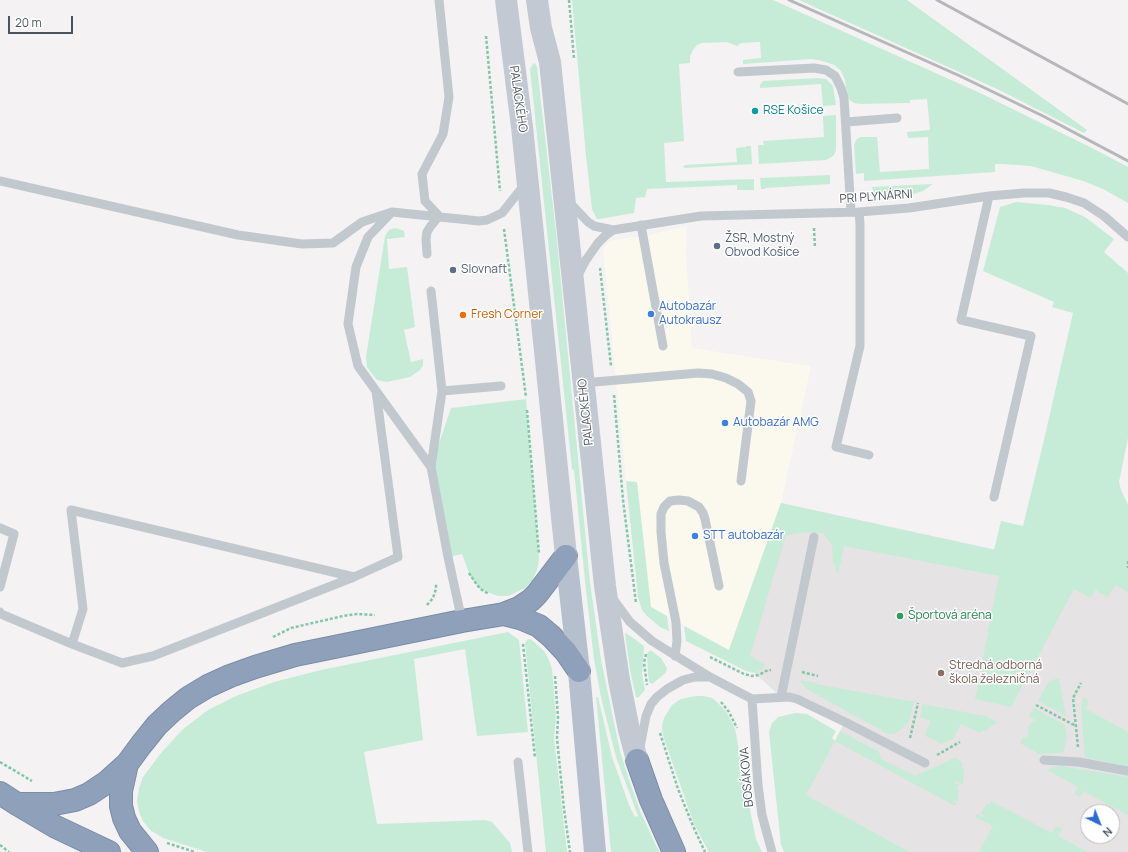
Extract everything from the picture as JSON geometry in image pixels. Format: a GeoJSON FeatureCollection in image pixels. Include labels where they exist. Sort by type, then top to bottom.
{"type":"FeatureCollection","features":[{"type":"Feature","properties":{"kind":"highway"},"geometry":{"type":"LineString","coordinates":[[8,799],[54,804],[74,800],[89,794],[127,764],[153,730],[172,711],[188,698],[208,686],[230,676],[296,655],[462,621],[504,614],[519,608],[537,594],[566,556]]}},
{"type":"Feature","properties":{"kind":"highway"},"geometry":{"type":"LineString","coordinates":[[504,614],[520,618],[539,626],[552,636],[566,652],[578,671]]}},
{"type":"Feature","properties":{"kind":"highway"},"geometry":{"type":"LineString","coordinates":[[637,760],[651,800],[674,852]]}},
{"type":"Feature","properties":{"kind":"highway"},"geometry":{"type":"LineString","coordinates":[[127,764],[121,791],[121,806],[124,818],[130,831],[154,846]]}},
{"type":"Feature","properties":{"kind":"highway"},"geometry":{"type":"LineString","coordinates":[[8,799],[56,826],[109,852]]}},
{"type":"Feature","properties":{"kind":"main road"},"geometry":{"type":"LineString","coordinates":[[566,556],[595,852]]}},
{"type":"Feature","properties":{"kind":"street","name":"PALACKÉHO"},"geometry":{"type":"LineString","coordinates":[[506,0],[528,180],[566,556]]}},
{"type":"Feature","properties":{"kind":"street","name":"PALACKÉHO"},"geometry":{"type":"LineString","coordinates":[[537,0],[540,28],[550,62],[605,586],[619,680],[629,730],[637,760]]}},
{"type":"Feature","properties":{"kind":"street","name":"PALACKÉHO"},"geometry":{"type":"LineString","coordinates":[[550,62],[554,28],[552,0]]}},
{"type":"Feature","properties":{"kind":"lane"},"geometry":{"type":"LineString","coordinates":[[439,0],[450,97],[443,134],[422,174],[425,201],[439,216]]}},
{"type":"Feature","properties":{"kind":"lane"},"geometry":{"type":"LineString","coordinates":[[738,72],[791,68],[814,68],[826,70],[835,76],[841,88],[844,98],[855,212],[860,224],[860,346],[836,447],[870,455]]}},
{"type":"Feature","properties":{"kind":"lane"},"geometry":{"type":"LineString","coordinates":[[846,122],[897,118]]}},
{"type":"Feature","properties":{"kind":"lane"},"geometry":{"type":"LineString","coordinates":[[0,181],[238,235],[302,244],[333,243],[362,222],[392,212],[479,221],[487,220],[502,213],[528,180]]}},
{"type":"Feature","properties":{"kind":"lane","name":"PRI PLYNÁRNI"},"geometry":{"type":"LineString","coordinates":[[564,197],[588,222],[600,228],[613,230],[701,216],[855,212],[909,208],[989,196],[1024,193],[1049,193],[1084,203],[1104,216],[1128,237]]}},
{"type":"Feature","properties":{"kind":"lane"},"geometry":{"type":"LineString","coordinates":[[989,196],[962,320],[1031,336],[994,497]]}},
{"type":"Feature","properties":{"kind":"lane"},"geometry":{"type":"LineString","coordinates":[[392,212],[368,237],[356,267],[348,324],[358,366],[431,467]]}},
{"type":"Feature","properties":{"kind":"lane"},"geometry":{"type":"LineString","coordinates":[[427,254],[427,232],[439,216]]}},
{"type":"Feature","properties":{"kind":"lane"},"geometry":{"type":"LineString","coordinates":[[641,225],[663,346]]}},
{"type":"Feature","properties":{"kind":"lane"},"geometry":{"type":"LineString","coordinates":[[574,285],[586,260],[598,243],[613,230]]}},
{"type":"Feature","properties":{"kind":"lane"},"geometry":{"type":"LineString","coordinates":[[431,291],[442,391],[431,467],[462,621]]}},
{"type":"Feature","properties":{"kind":"lane"},"geometry":{"type":"LineString","coordinates":[[583,383],[698,373],[712,374],[726,378],[738,384],[748,392],[751,401],[741,481]]}},
{"type":"Feature","properties":{"kind":"lane"},"geometry":{"type":"LineString","coordinates":[[442,391],[501,386]]}},
{"type":"Feature","properties":{"kind":"lane"},"geometry":{"type":"LineString","coordinates":[[0,612],[1,614],[72,644],[122,663],[153,656],[354,577],[398,557],[376,391]]}},
{"type":"Feature","properties":{"kind":"lane"},"geometry":{"type":"LineString","coordinates":[[674,656],[677,641],[676,622],[664,563],[660,532],[661,514],[664,506],[670,501],[688,501],[700,507],[705,518],[718,586]]}},
{"type":"Feature","properties":{"kind":"lane"},"geometry":{"type":"LineString","coordinates":[[72,644],[83,609],[72,510],[354,577]]}},
{"type":"Feature","properties":{"kind":"lane"},"geometry":{"type":"LineString","coordinates":[[0,528],[14,534],[0,587]]}},
{"type":"Feature","properties":{"kind":"lane"},"geometry":{"type":"LineString","coordinates":[[781,697],[814,537]]}},
{"type":"Feature","properties":{"kind":"lane"},"geometry":{"type":"LineString","coordinates":[[605,586],[630,622],[652,642],[710,677],[752,699],[789,697],[809,704],[925,763]]}},
{"type":"Feature","properties":{"kind":"lane"},"geometry":{"type":"LineString","coordinates":[[637,760],[646,716],[651,704],[657,697],[667,689],[683,680],[695,677],[710,677]]}},
{"type":"Feature","properties":{"kind":"lane","name":"BOSÁKOVA"},"geometry":{"type":"LineString","coordinates":[[752,699],[761,808],[772,852]]}},
{"type":"Feature","properties":{"kind":"lane"},"geometry":{"type":"LineString","coordinates":[[1044,760],[1079,762],[1128,771]]}},
{"type":"Feature","properties":{"kind":"lane"},"geometry":{"type":"LineString","coordinates":[[518,762],[528,852]]}},
{"type":"Feature","properties":{"kind":"path"},"geometry":{"type":"LineString","coordinates":[[488,60],[502,213],[526,399]]}},
{"type":"Feature","properties":{"kind":"path"},"geometry":{"type":"LineString","coordinates":[[814,237],[814,248]]}},
{"type":"Feature","properties":{"kind":"path"},"geometry":{"type":"LineString","coordinates":[[598,243],[623,500],[637,606]]}},
{"type":"Feature","properties":{"kind":"path"},"geometry":{"type":"LineString","coordinates":[[527,407],[539,560]]}},
{"type":"Feature","properties":{"kind":"path"},"geometry":{"type":"LineString","coordinates":[[448,557],[462,553],[471,578],[482,590],[494,595]]}},
{"type":"Feature","properties":{"kind":"path"},"geometry":{"type":"LineString","coordinates":[[1128,561],[1128,568]]}},
{"type":"Feature","properties":{"kind":"path"},"geometry":{"type":"LineString","coordinates":[[677,641],[744,674],[752,676],[759,675],[766,671],[787,670]]}},
{"type":"Feature","properties":{"kind":"path"},"geometry":{"type":"LineString","coordinates":[[523,642],[535,759]]}},
{"type":"Feature","properties":{"kind":"path"},"geometry":{"type":"LineString","coordinates":[[652,642],[646,650],[644,663],[647,686],[657,697]]}},
{"type":"Feature","properties":{"kind":"path"},"geometry":{"type":"LineString","coordinates":[[555,675],[558,717],[557,738],[570,852]]}},
{"type":"Feature","properties":{"kind":"path"},"geometry":{"type":"LineString","coordinates":[[1079,762],[1073,698],[1081,683]]}},
{"type":"Feature","properties":{"kind":"path"},"geometry":{"type":"LineString","coordinates":[[719,701],[729,712],[737,730]]}},
{"type":"Feature","properties":{"kind":"path"},"geometry":{"type":"LineString","coordinates":[[906,754],[918,703]]}},
{"type":"Feature","properties":{"kind":"path"},"geometry":{"type":"LineString","coordinates":[[1036,705],[1076,726]]}},
{"type":"Feature","properties":{"kind":"path"},"geometry":{"type":"LineString","coordinates":[[659,728],[678,789],[705,852]]}},
{"type":"Feature","properties":{"kind":"path"},"geometry":{"type":"LineString","coordinates":[[925,763],[960,742]]}},
{"type":"Feature","properties":{"kind":"path"},"geometry":{"type":"LineString","coordinates":[[0,845],[9,852]]}},
{"type":"Feature","properties":{"kind":"path"},"geometry":{"type":"LineString","coordinates":[[154,846],[195,852]]}},
{"type":"Feature","properties":{"kind":"shaded area"},"geometry":{"type":"Polygon","coordinates":[[[687,226],[686,251],[692,348],[811,366],[781,503],[729,650],[651,607],[637,482],[626,481],[603,248],[608,242],[613,240],[643,236],[687,226]]]}},
{"type":"Feature","properties":{"kind":"shaded area","name":"Stredná odborná škola železničná"},"geometry":{"type":"Polygon","coordinates":[[[781,503],[1103,573],[1128,525],[1128,852],[910,852],[805,795],[845,722],[781,697],[729,650],[781,503]]]}},
{"type":"Feature","properties":{"kind":"green space"},"geometry":{"type":"Polygon","coordinates":[[[572,0],[773,0],[980,93],[1128,167],[1128,203],[1103,189],[1083,181],[1031,166],[995,164],[995,172],[864,181],[864,173],[856,174],[854,145],[856,140],[860,137],[877,137],[880,172],[929,169],[928,137],[908,138],[907,132],[930,130],[927,99],[910,100],[910,103],[854,103],[847,95],[845,80],[841,71],[834,65],[811,59],[743,64],[743,60],[761,58],[760,42],[741,43],[737,46],[727,42],[702,43],[697,45],[690,56],[690,63],[679,64],[684,141],[664,143],[666,182],[754,179],[754,190],[737,190],[737,185],[647,189],[645,197],[636,198],[634,213],[597,219],[592,209],[572,0]]]}},
{"type":"Feature","properties":{"kind":"green space"},"geometry":{"type":"Polygon","coordinates":[[[799,0],[907,0],[1087,130],[1084,133],[997,89],[799,0]]]}},
{"type":"Feature","properties":{"kind":"green space"},"geometry":{"type":"Polygon","coordinates":[[[535,63],[537,67],[557,241],[590,582],[601,660],[620,751],[641,813],[659,852],[611,852],[596,697],[598,697],[612,757],[629,805],[635,817],[638,816],[616,757],[601,697],[594,659],[574,470],[572,469],[530,69],[535,63]]]}},
{"type":"Feature","properties":{"kind":"green space"},"geometry":{"type":"Polygon","coordinates":[[[818,78],[826,79],[833,86],[836,105],[823,106],[821,84],[760,88],[763,81],[818,78]]]}},
{"type":"Feature","properties":{"kind":"green space"},"geometry":{"type":"Polygon","coordinates":[[[836,115],[836,150],[834,155],[830,158],[826,160],[759,164],[758,145],[764,145],[763,141],[824,137],[823,116],[836,115]]]}},
{"type":"Feature","properties":{"kind":"green space"},"geometry":{"type":"Polygon","coordinates":[[[751,146],[752,164],[683,167],[685,165],[737,162],[736,148],[751,146]]]}},
{"type":"Feature","properties":{"kind":"green space"},"geometry":{"type":"Polygon","coordinates":[[[830,175],[830,184],[761,189],[760,178],[830,175]]]}},
{"type":"Feature","properties":{"kind":"green space"},"geometry":{"type":"Polygon","coordinates":[[[933,184],[923,191],[904,197],[885,199],[874,198],[872,187],[933,184]]]}},
{"type":"Feature","properties":{"kind":"green space"},"geometry":{"type":"Polygon","coordinates":[[[1016,202],[1065,208],[1085,217],[1114,239],[1104,252],[1128,273],[1128,438],[1119,482],[1128,505],[1128,592],[1115,585],[1108,597],[1096,589],[1091,598],[1074,589],[1011,707],[975,699],[999,576],[844,546],[838,574],[833,561],[832,545],[823,533],[806,532],[786,535],[750,656],[765,665],[762,669],[755,673],[746,671],[686,641],[684,626],[729,650],[781,503],[994,550],[1001,521],[1023,526],[1073,313],[1052,307],[1054,302],[983,271],[1000,207],[1016,202]]]}},
{"type":"Feature","properties":{"kind":"green space"},"geometry":{"type":"Polygon","coordinates":[[[395,228],[404,231],[405,237],[387,239],[389,269],[407,267],[415,327],[404,330],[411,362],[423,359],[423,365],[420,370],[410,377],[387,382],[377,380],[367,367],[366,357],[385,236],[389,230],[395,228]]]}},
{"type":"Feature","properties":{"kind":"green space"},"geometry":{"type":"Polygon","coordinates":[[[526,399],[539,560],[537,570],[532,581],[525,588],[508,596],[498,596],[482,590],[471,578],[462,554],[448,557],[431,467],[451,408],[526,399]]]}},
{"type":"Feature","properties":{"kind":"green space"},"geometry":{"type":"Polygon","coordinates":[[[626,481],[637,482],[651,607],[667,616],[669,631],[660,627],[647,616],[642,610],[638,597],[626,481]]]}},
{"type":"Feature","properties":{"kind":"green space"},"geometry":{"type":"Polygon","coordinates":[[[508,632],[519,640],[528,732],[477,736],[465,649],[414,659],[423,740],[364,752],[377,824],[485,820],[492,822],[510,843],[512,852],[207,852],[163,838],[150,830],[143,821],[139,812],[137,801],[139,788],[143,777],[161,753],[182,730],[208,710],[236,696],[274,682],[321,670],[508,632]]]}},
{"type":"Feature","properties":{"kind":"green space"},"geometry":{"type":"Polygon","coordinates":[[[626,633],[644,646],[642,674],[645,690],[638,698],[636,697],[630,670],[626,633]]]}},
{"type":"Feature","properties":{"kind":"green space"},"geometry":{"type":"Polygon","coordinates":[[[528,639],[532,640],[544,651],[552,669],[556,717],[554,738],[567,852],[546,852],[525,643],[528,639]]]}},
{"type":"Feature","properties":{"kind":"green space"},"geometry":{"type":"Polygon","coordinates":[[[650,650],[661,658],[667,668],[666,672],[652,684],[649,682],[648,674],[647,654],[650,650]]]}},
{"type":"Feature","properties":{"kind":"green space"},"geometry":{"type":"Polygon","coordinates":[[[1059,678],[1066,716],[1038,701],[1049,681],[1059,678]]]}},
{"type":"Feature","properties":{"kind":"green space"},"geometry":{"type":"Polygon","coordinates":[[[800,680],[914,702],[909,722],[894,734],[888,734],[805,688],[800,680]]]}},
{"type":"Feature","properties":{"kind":"green space"},"geometry":{"type":"Polygon","coordinates":[[[696,696],[712,698],[726,711],[735,729],[756,839],[762,852],[709,852],[694,824],[663,736],[662,726],[664,718],[672,705],[681,699],[696,696]]]}},
{"type":"Feature","properties":{"kind":"green space"},"geometry":{"type":"Polygon","coordinates":[[[1083,697],[1089,701],[1085,710],[1086,709],[1128,732],[1128,767],[1085,757],[1081,707],[1083,697]]]}},
{"type":"Feature","properties":{"kind":"green space"},"geometry":{"type":"Polygon","coordinates":[[[923,704],[985,716],[997,722],[985,731],[982,730],[980,733],[961,724],[953,739],[940,744],[927,737],[925,734],[930,721],[920,717],[923,704]]]}},
{"type":"Feature","properties":{"kind":"green space"},"geometry":{"type":"Polygon","coordinates":[[[1034,708],[1065,725],[1067,739],[1063,753],[1039,754],[1020,743],[1023,737],[1026,738],[1029,732],[1027,730],[1032,721],[1034,722],[1035,720],[1029,716],[1034,708]]]}},
{"type":"Feature","properties":{"kind":"green space"},"geometry":{"type":"Polygon","coordinates":[[[796,713],[807,714],[836,731],[832,738],[835,741],[806,795],[910,852],[784,852],[781,845],[769,732],[772,723],[778,717],[796,713]]]}},
{"type":"Feature","properties":{"kind":"green space"},"geometry":{"type":"Polygon","coordinates":[[[840,731],[879,752],[881,759],[915,776],[955,758],[963,763],[961,767],[964,769],[963,783],[962,784],[956,781],[955,783],[959,785],[956,789],[959,790],[958,800],[953,802],[956,803],[955,806],[835,741],[840,731]]]}},
{"type":"Feature","properties":{"kind":"green space"},"geometry":{"type":"Polygon","coordinates":[[[1061,766],[1128,777],[1128,815],[1120,811],[1120,804],[1107,804],[1083,791],[1080,797],[1074,794],[1078,787],[1047,770],[1061,766]]]}},
{"type":"Feature","properties":{"kind":"green space"},"geometry":{"type":"Polygon","coordinates":[[[991,801],[1052,833],[1056,826],[1062,829],[1058,836],[1087,852],[979,852],[993,826],[975,817],[976,814],[983,817],[984,815],[981,813],[991,801]]]}},
{"type":"Feature","properties":{"kind":"railway"},"geometry":{"type":"LineString","coordinates":[[789,0],[960,76],[1043,116],[1128,161]]}},
{"type":"Feature","properties":{"kind":"railway"},"geometry":{"type":"LineString","coordinates":[[937,0],[1128,104]]}},
{"type":"Feature","properties":{"kind":"place","name":"RSE Košice"},"geometry":{"type":"Point","coordinates":[755,111]}},
{"type":"Feature","properties":{"kind":"place","name":"ŽSR, Mostný Obvod Košice"},"geometry":{"type":"Point","coordinates":[717,246]}},
{"type":"Feature","properties":{"kind":"place","name":"Slovnaft"},"geometry":{"type":"Point","coordinates":[453,270]}},
{"type":"Feature","properties":{"kind":"place","name":"Autobazár Autokrausz"},"geometry":{"type":"Point","coordinates":[651,314]}},
{"type":"Feature","properties":{"kind":"place","name":"Fresh Corner"},"geometry":{"type":"Point","coordinates":[463,315]}},
{"type":"Feature","properties":{"kind":"place","name":"Autobazár AMG"},"geometry":{"type":"Point","coordinates":[725,423]}},
{"type":"Feature","properties":{"kind":"place","name":"STT autobazár"},"geometry":{"type":"Point","coordinates":[695,536]}},
{"type":"Feature","properties":{"kind":"place","name":"Športová aréna"},"geometry":{"type":"Point","coordinates":[900,616]}},
{"type":"Feature","properties":{"kind":"place","name":"Stredná odborná škola železničná"},"geometry":{"type":"Point","coordinates":[941,673]}}]}
